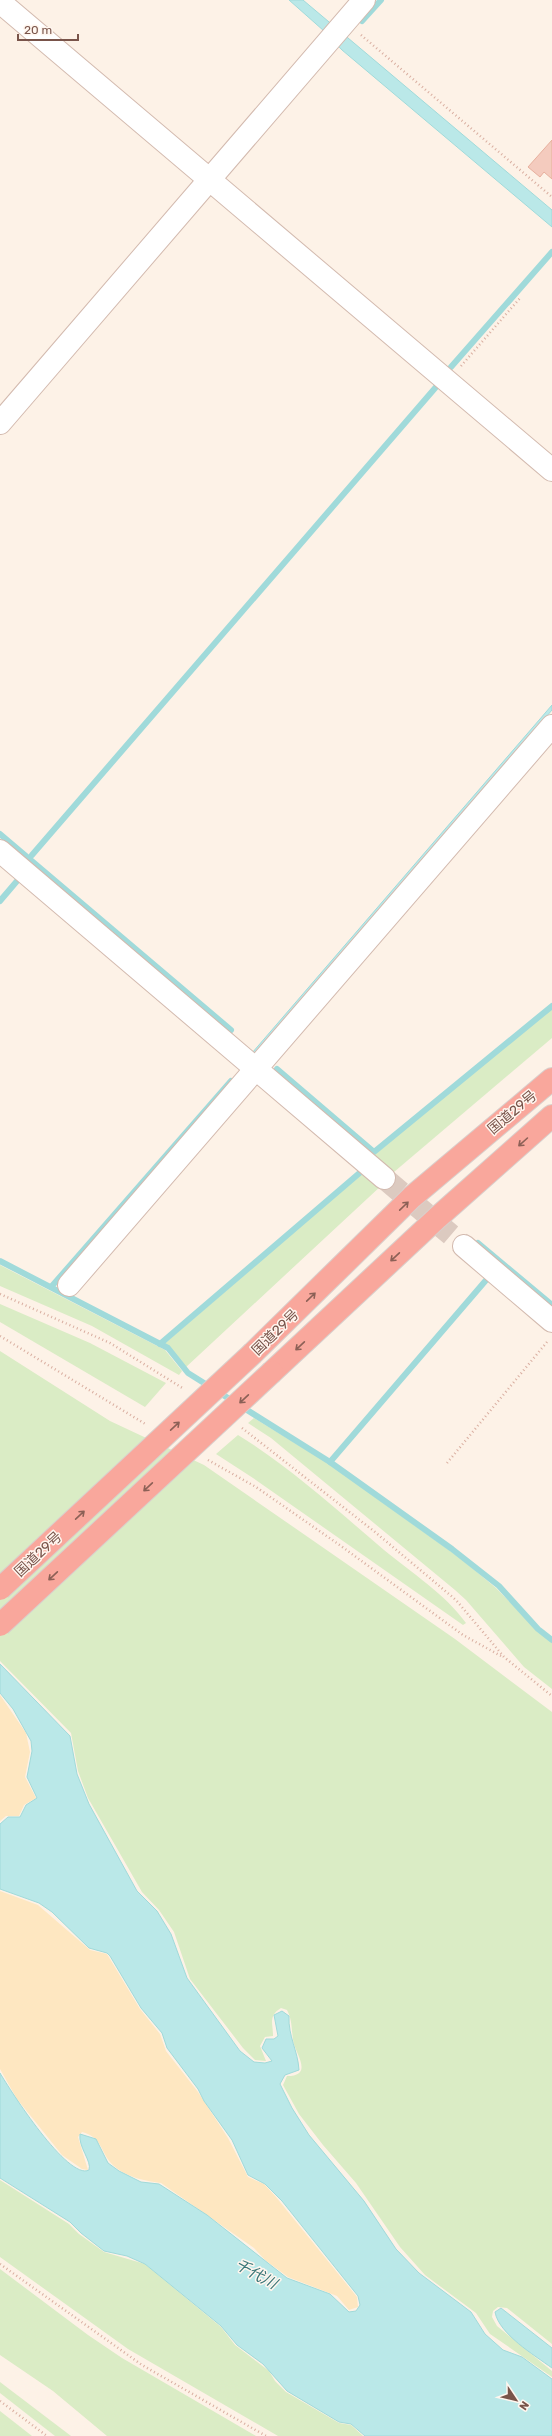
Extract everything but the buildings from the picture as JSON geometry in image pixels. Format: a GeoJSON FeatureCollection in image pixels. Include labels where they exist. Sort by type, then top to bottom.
{"type":"FeatureCollection","features":[{"type":"Feature","properties":{"kind":"highway","name":"国道29号"},"geometry":{"type":"LineString","coordinates":[[0,1590],[253,1353],[412,1197],[552,1079]]}},
{"type":"Feature","properties":{"kind":"highway","name":"国道29号"},"geometry":{"type":"LineString","coordinates":[[0,1625],[437,1218],[552,1116]]}},
{"type":"Feature","properties":{"kind":"street"},"geometry":{"type":"LineString","coordinates":[[0,423],[364,0]]}},
{"type":"Feature","properties":{"kind":"street"},"geometry":{"type":"LineString","coordinates":[[0,2],[552,470]]}},
{"type":"Feature","properties":{"kind":"street"},"geometry":{"type":"LineString","coordinates":[[69,1285],[552,726]]}},
{"type":"Feature","properties":{"kind":"street"},"geometry":{"type":"LineString","coordinates":[[0,851],[384,1178]]}},
{"type":"Feature","properties":{"kind":"street"},"geometry":{"type":"LineString","coordinates":[[464,1246],[552,1321]]}},
{"type":"Feature","properties":{"kind":"path"},"geometry":{"type":"LineString","coordinates":[[345,22],[552,197]]}},
{"type":"Feature","properties":{"kind":"path"},"geometry":{"type":"LineString","coordinates":[[448,382],[521,297]]}},
{"type":"Feature","properties":{"kind":"path"},"geometry":{"type":"LineString","coordinates":[[0,1294],[110,1343],[190,1394]]}},
{"type":"Feature","properties":{"kind":"path"},"geometry":{"type":"LineString","coordinates":[[0,1336],[149,1426]]}},
{"type":"Feature","properties":{"kind":"path"},"geometry":{"type":"LineString","coordinates":[[447,1463],[552,1336]]}},
{"type":"Feature","properties":{"kind":"path"},"geometry":{"type":"LineString","coordinates":[[239,1426],[375,1532],[456,1600],[504,1657],[552,1696]]}},
{"type":"Feature","properties":{"kind":"path"},"geometry":{"type":"LineString","coordinates":[[203,1457],[256,1487],[341,1546],[463,1635],[504,1657]]}},
{"type":"Feature","properties":{"kind":"path"},"geometry":{"type":"LineString","coordinates":[[0,2264],[142,2365],[266,2436]]}},
{"type":"Feature","properties":{"kind":"path"},"geometry":{"type":"LineString","coordinates":[[0,2401],[47,2436]]}},
{"type":"Feature","properties":{"kind":"green space"},"geometry":{"type":"Polygon","coordinates":[[[552,1008],[552,1038],[394,1172],[374,1155],[552,1008]]]}},
{"type":"Feature","properties":{"kind":"green space"},"geometry":{"type":"Polygon","coordinates":[[[365,1171],[382,1185],[185,1368],[170,1348],[164,1344],[365,1171]]]}},
{"type":"Feature","properties":{"kind":"green space"},"geometry":{"type":"Polygon","coordinates":[[[0,1265],[165,1350],[182,1371],[179,1375],[92,1326],[0,1286],[0,1265]]]}},
{"type":"Feature","properties":{"kind":"green space"},"geometry":{"type":"Polygon","coordinates":[[[0,1304],[90,1343],[166,1383],[145,1407],[0,1322],[0,1304]]]}},
{"type":"Feature","properties":{"kind":"green space"},"geometry":{"type":"Polygon","coordinates":[[[0,1351],[110,1421],[204,1465],[455,1639],[552,1712],[552,2344],[507,2308],[498,2307],[493,2311],[492,2317],[497,2326],[552,2371],[552,2377],[490,2334],[476,2313],[425,2275],[400,2247],[356,2183],[323,2145],[299,2114],[283,2085],[287,2076],[299,2073],[301,2069],[287,2010],[281,2008],[274,2014],[272,2020],[273,2036],[265,2037],[260,2046],[266,2061],[255,2060],[243,2048],[190,1979],[174,1932],[159,1910],[142,1892],[88,1798],[78,1771],[71,1733],[0,1661],[0,1351]]]}},
{"type":"Feature","properties":{"kind":"green space"},"geometry":{"type":"Polygon","coordinates":[[[254,1418],[329,1464],[460,1558],[496,1588],[537,1630],[552,1643],[552,1689],[524,1667],[466,1600],[271,1438],[248,1423],[254,1418]]]}},
{"type":"Feature","properties":{"kind":"green space"},"geometry":{"type":"Polygon","coordinates":[[[238,1435],[295,1475],[384,1550],[428,1584],[458,1612],[466,1623],[463,1625],[253,1478],[216,1454],[238,1435]]]}},
{"type":"Feature","properties":{"kind":"green space"},"geometry":{"type":"Polygon","coordinates":[[[0,2180],[69,2224],[79,2234],[104,2252],[145,2264],[221,2327],[235,2345],[269,2371],[275,2381],[286,2392],[339,2423],[351,2425],[363,2436],[278,2436],[128,2349],[0,2257],[0,2180]]]}},
{"type":"Feature","properties":{"kind":"green space"},"geometry":{"type":"Polygon","coordinates":[[[0,2269],[88,2335],[122,2358],[256,2436],[107,2436],[53,2391],[0,2355],[0,2269]]]}},
{"type":"Feature","properties":{"kind":"green space"},"geometry":{"type":"Polygon","coordinates":[[[0,2382],[71,2436],[55,2436],[0,2393],[0,2382]]]}},
{"type":"Feature","properties":{"kind":"green space"},"geometry":{"type":"Polygon","coordinates":[[[0,2411],[32,2436],[0,2436],[0,2411]]]}},
{"type":"Feature","properties":{"kind":"sand"},"geometry":{"type":"Polygon","coordinates":[[[0,1695],[26,1733],[30,1752],[25,1777],[36,1798],[24,1805],[19,1816],[6,1816],[0,1821],[0,1695]]]}},
{"type":"Feature","properties":{"kind":"sand"},"geometry":{"type":"Polygon","coordinates":[[[0,1891],[38,1905],[90,1950],[107,1954],[140,2009],[160,2034],[166,2051],[198,2092],[228,2138],[248,2177],[264,2184],[276,2197],[357,2297],[358,2307],[349,2310],[337,2296],[288,2277],[265,2260],[254,2248],[161,2183],[134,2177],[121,2171],[110,2162],[97,2140],[88,2134],[82,2132],[78,2137],[88,2170],[82,2169],[62,2155],[17,2099],[0,2069],[0,1891]]]}},
{"type":"Feature","properties":{"kind":"water"},"geometry":{"type":"Polygon","coordinates":[[[289,0],[303,0],[552,210],[552,227],[342,50],[324,31],[289,0]]]}},
{"type":"Feature","properties":{"kind":"water"},"geometry":{"type":"Polygon","coordinates":[[[552,705],[552,710],[255,1057],[252,1053],[552,705]]]}},
{"type":"Feature","properties":{"kind":"water","name":"千代川"},"geometry":{"type":"Polygon","coordinates":[[[0,1664],[70,1736],[77,1774],[89,1804],[137,1891],[157,1911],[171,1934],[187,1978],[240,2051],[254,2062],[265,2063],[272,2061],[262,2048],[266,2039],[274,2039],[278,2036],[274,2015],[282,2011],[289,2016],[290,2030],[299,2070],[285,2075],[280,2084],[292,2108],[309,2135],[364,2201],[396,2249],[419,2273],[471,2312],[485,2334],[503,2350],[522,2357],[552,2379],[552,2436],[365,2436],[351,2424],[339,2422],[287,2391],[263,2364],[237,2345],[221,2326],[145,2264],[127,2256],[104,2251],[81,2233],[70,2222],[0,2178],[0,2073],[27,2114],[54,2149],[68,2162],[80,2170],[89,2170],[89,2162],[81,2144],[80,2134],[96,2139],[108,2163],[119,2171],[141,2182],[159,2184],[207,2215],[287,2278],[330,2294],[349,2312],[356,2311],[360,2305],[358,2296],[282,2201],[265,2184],[248,2175],[232,2140],[204,2101],[198,2089],[167,2048],[162,2033],[141,2008],[110,1956],[107,1953],[89,1948],[52,1912],[39,1903],[0,1889],[0,1824],[8,1817],[20,1817],[26,1805],[37,1798],[27,1777],[32,1751],[31,1741],[13,1709],[0,1693],[0,1664]]]}},
{"type":"Feature","properties":{"kind":"water"},"geometry":{"type":"Polygon","coordinates":[[[501,2308],[552,2348],[552,2368],[518,2343],[503,2328],[495,2312],[501,2308]]]}},
{"type":"Feature","properties":{"kind":"waterway"},"geometry":{"type":"LineString","coordinates":[[362,21],[381,0]]}},
{"type":"Feature","properties":{"kind":"waterway"},"geometry":{"type":"LineString","coordinates":[[451,367],[552,252]]}},
{"type":"Feature","properties":{"kind":"waterway"},"geometry":{"type":"LineString","coordinates":[[32,855],[436,387]]}},
{"type":"Feature","properties":{"kind":"waterway"},"geometry":{"type":"LineString","coordinates":[[0,834],[231,1030]]}},
{"type":"Feature","properties":{"kind":"waterway"},"geometry":{"type":"LineString","coordinates":[[0,901],[17,881]]}},
{"type":"Feature","properties":{"kind":"waterway"},"geometry":{"type":"LineString","coordinates":[[277,1069],[374,1152],[552,1006]]}},
{"type":"Feature","properties":{"kind":"waterway"},"geometry":{"type":"LineString","coordinates":[[52,1286],[231,1081]]}},
{"type":"Feature","properties":{"kind":"waterway"},"geometry":{"type":"LineString","coordinates":[[160,1344],[363,1170]]}},
{"type":"Feature","properties":{"kind":"waterway"},"geometry":{"type":"LineString","coordinates":[[478,1243],[552,1305]]}},
{"type":"Feature","properties":{"kind":"waterway"},"geometry":{"type":"LineString","coordinates":[[0,1261],[168,1348],[188,1373],[330,1462],[452,1549],[499,1586],[538,1629],[552,1640]]}},
{"type":"Feature","properties":{"kind":"waterway"},"geometry":{"type":"LineString","coordinates":[[330,1462],[487,1279]]}},
{"type":"Feature","properties":{"kind":"tunnel"},"geometry":{"type":"LineString","coordinates":[[384,1178],[464,1246]]}}]}
